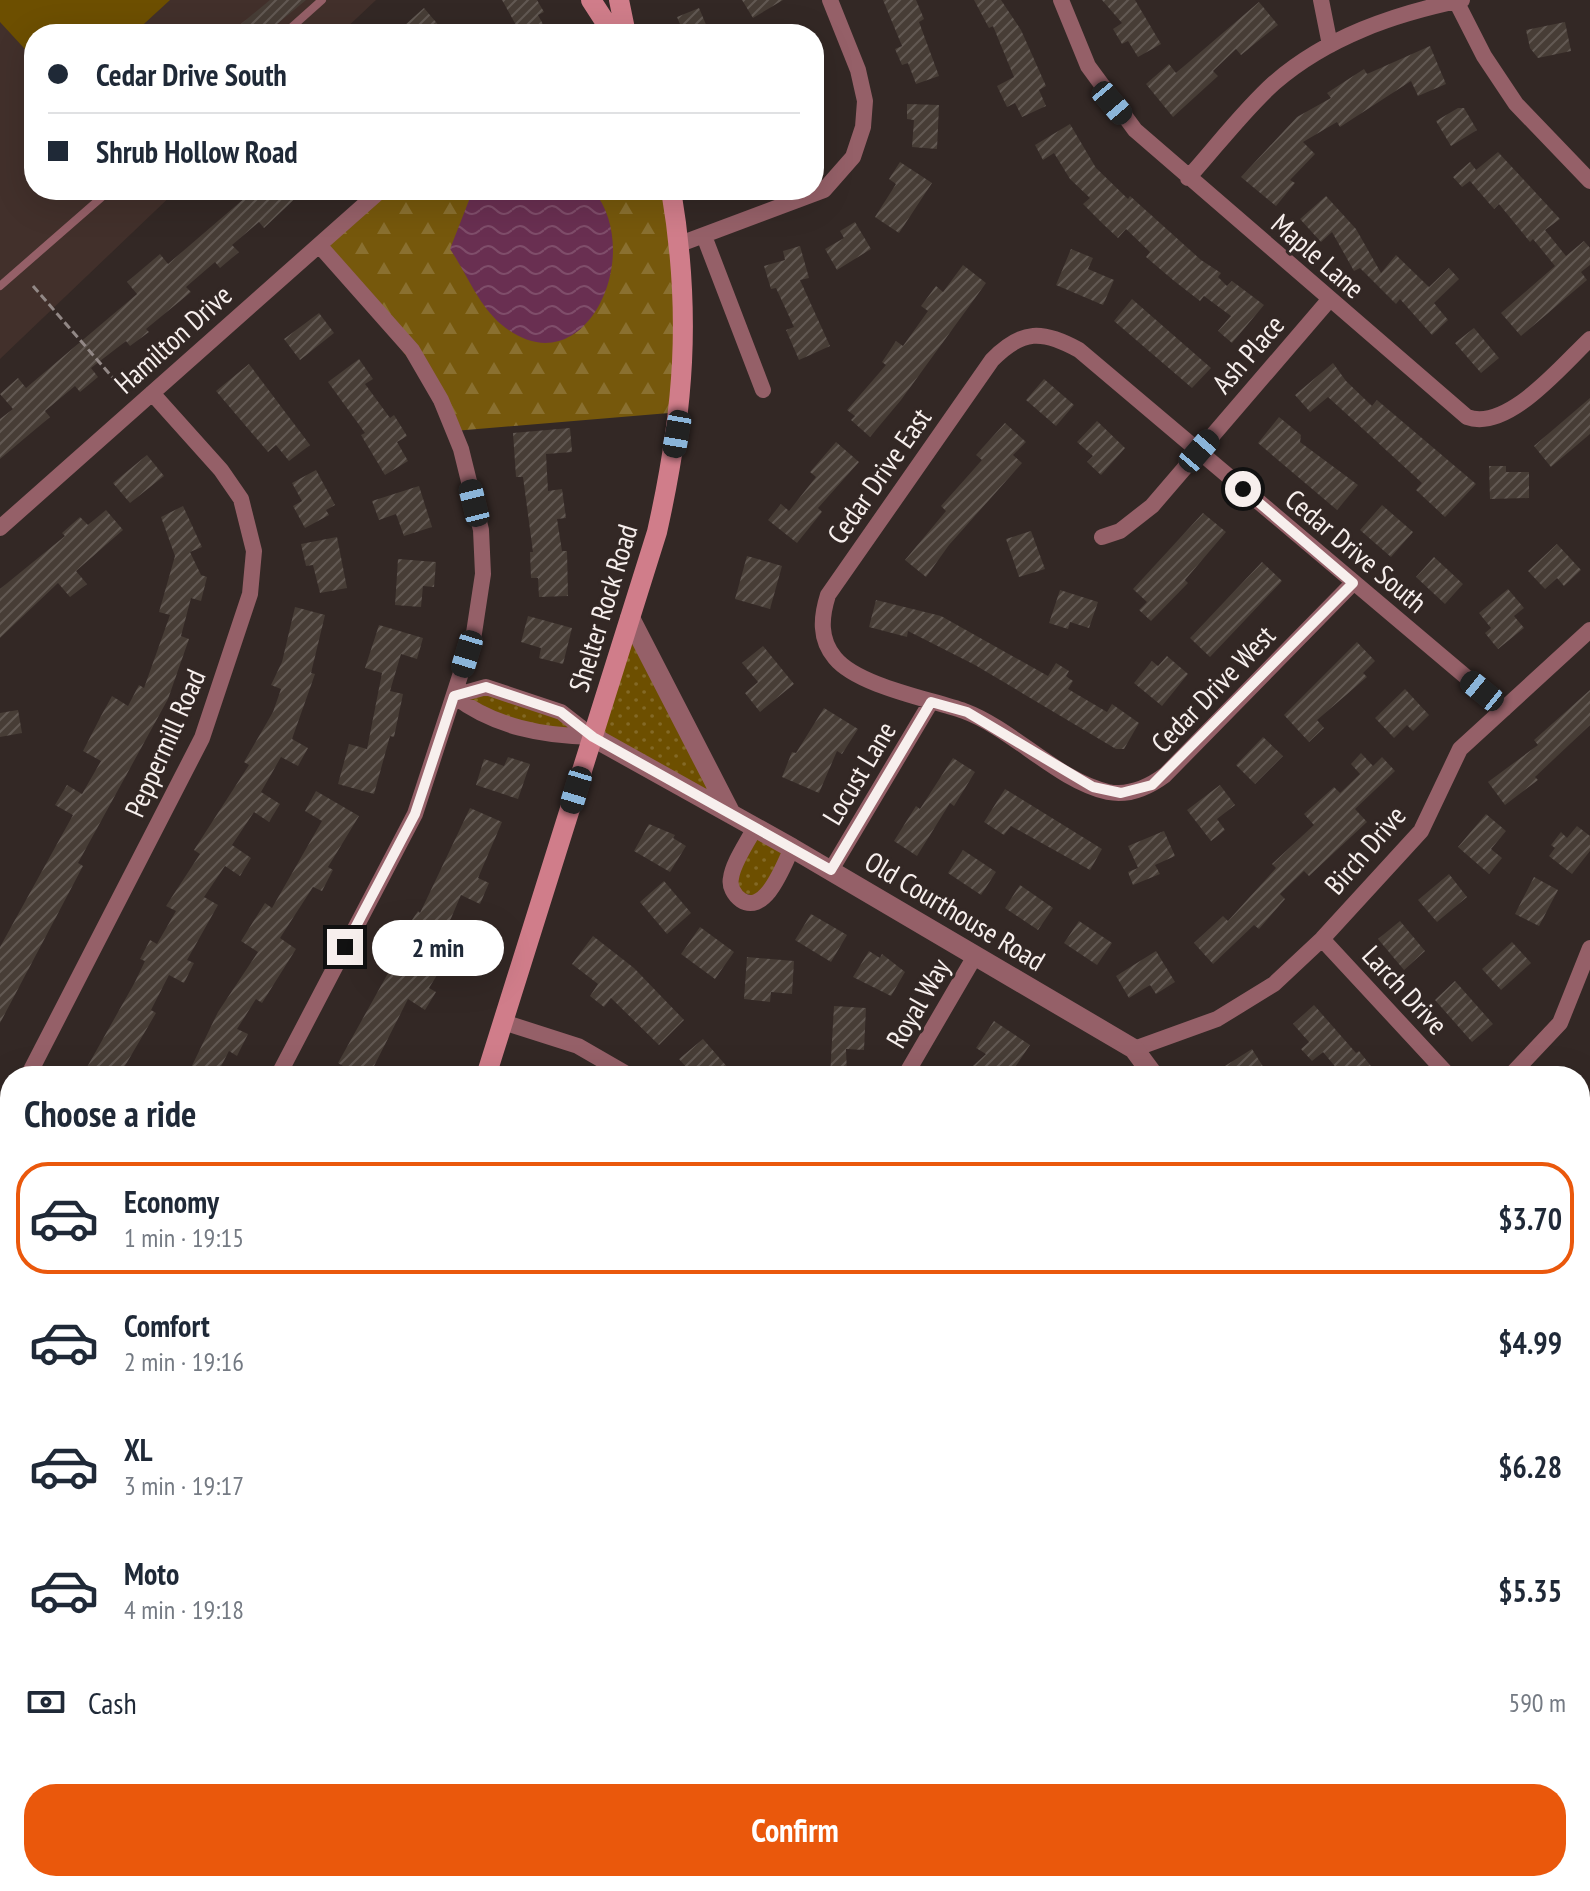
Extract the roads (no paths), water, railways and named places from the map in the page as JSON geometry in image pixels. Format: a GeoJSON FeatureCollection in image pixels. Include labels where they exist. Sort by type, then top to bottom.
{"type":"FeatureCollection","features":[{"type":"Feature","properties":{"kind":"main road"},"geometry":{"type":"LineString","coordinates":[[591,0],[607,24]]}},
{"type":"Feature","properties":{"kind":"main road"},"geometry":{"type":"LineString","coordinates":[[619,0],[624,24]]}},
{"type":"Feature","properties":{"kind":"main road","name":"Shelter Rock Road"},"geometry":{"type":"LineString","coordinates":[[489,1066],[657,532],[681,412],[684,306],[680,244],[673,200]]}},
{"type":"Feature","properties":{"kind":"street"},"geometry":{"type":"LineString","coordinates":[[824,190],[853,157],[863,127],[865,101],[858,70],[830,0]]}},
{"type":"Feature","properties":{"kind":"street","name":"Maple Lane"},"geometry":{"type":"LineString","coordinates":[[1061,0],[1088,66],[1112,103],[1135,130],[1467,417],[1478,421],[1503,416],[1590,339]]}},
{"type":"Feature","properties":{"kind":"street"},"geometry":{"type":"LineString","coordinates":[[1321,0],[1330,45]]}},
{"type":"Feature","properties":{"kind":"street"},"geometry":{"type":"LineString","coordinates":[[1188,178],[1272,85],[1330,45],[1393,18],[1459,1],[1484,56],[1516,104],[1590,181]]}},
{"type":"Feature","properties":{"kind":"street","name":"Hamilton Drive"},"geometry":{"type":"LineString","coordinates":[[0,528],[370,200]]}},
{"type":"Feature","properties":{"kind":"street"},"geometry":{"type":"LineString","coordinates":[[680,244],[798,200]]}},
{"type":"Feature","properties":{"kind":"street"},"geometry":{"type":"LineString","coordinates":[[704,236],[763,390]]}},
{"type":"Feature","properties":{"kind":"street"},"geometry":{"type":"LineString","coordinates":[[283,1066],[415,814],[474,633],[483,574],[481,530],[461,449],[441,400],[412,350],[319,245]]}},
{"type":"Feature","properties":{"kind":"street","name":"Ash Place"},"geometry":{"type":"LineString","coordinates":[[1102,537],[1120,531],[1152,506],[1329,300]]}},
{"type":"Feature","properties":{"kind":"street","name":"Cedar Drive South"},"geometry":{"type":"LineString","coordinates":[[1017,339],[1030,335],[1054,337],[1079,350],[1504,709]]}},
{"type":"Feature","properties":{"kind":"street","name":"Cedar Drive East"},"geometry":{"type":"LineString","coordinates":[[931,702],[854,673],[833,656],[822,632],[822,613],[828,595],[992,360],[1017,339]]}},
{"type":"Feature","properties":{"kind":"street","name":"Peppermill Road"},"geometry":{"type":"LineString","coordinates":[[33,1066],[202,738],[250,594],[254,551],[241,499],[221,470],[152,393]]}},
{"type":"Feature","properties":{"kind":"street","name":"Cedar Drive West"},"geometry":{"type":"LineString","coordinates":[[931,702],[967,712],[1093,787],[1121,793],[1142,789],[1165,775],[1353,583]]}},
{"type":"Feature","properties":{"kind":"street"},"geometry":{"type":"LineString","coordinates":[[630,618],[731,814]]}},
{"type":"Feature","properties":{"kind":"street","name":"Birch Drive"},"geometry":{"type":"LineString","coordinates":[[1134,1049],[1243,1005],[1274,984],[1322,939],[1421,831],[1460,749],[1590,630]]}},
{"type":"Feature","properties":{"kind":"street"},"geometry":{"type":"LineString","coordinates":[[454,696],[486,687],[561,712],[593,737]]}},
{"type":"Feature","properties":{"kind":"street"},"geometry":{"type":"LineString","coordinates":[[454,696],[475,713],[546,736],[593,737]]}},
{"type":"Feature","properties":{"kind":"street","name":"Locust Lane"},"geometry":{"type":"LineString","coordinates":[[831,870],[931,702]]}},
{"type":"Feature","properties":{"kind":"street","name":"Old Courthouse Road"},"geometry":{"type":"LineString","coordinates":[[593,737],[831,870],[1134,1049],[1147,1066]]}},
{"type":"Feature","properties":{"kind":"street"},"geometry":{"type":"LineString","coordinates":[[755,827],[731,875],[733,891],[742,901],[754,902],[764,898],[792,848]]}},
{"type":"Feature","properties":{"kind":"street","name":"Larch Drive"},"geometry":{"type":"LineString","coordinates":[[1322,939],[1440,1066]]}},
{"type":"Feature","properties":{"kind":"street"},"geometry":{"type":"LineString","coordinates":[[1519,1066],[1560,1023],[1590,948]]}},
{"type":"Feature","properties":{"kind":"street","name":"Royal Way"},"geometry":{"type":"LineString","coordinates":[[911,1066],[975,956]]}},
{"type":"Feature","properties":{"kind":"street"},"geometry":{"type":"LineString","coordinates":[[503,1022],[578,1046],[613,1066]]}},
{"type":"Feature","properties":{"kind":"lane"},"geometry":{"type":"LineString","coordinates":[[295,24],[322,0]]}},
{"type":"Feature","properties":{"kind":"lane"},"geometry":{"type":"LineString","coordinates":[[0,286],[99,200]]}},
{"type":"Feature","properties":{"kind":"water"},"geometry":{"type":"Polygon","coordinates":[[[469,200],[599,200],[608,217],[613,248],[609,279],[598,307],[581,329],[558,341],[531,341],[502,325],[473,289],[450,249],[469,200]]]}}]}
